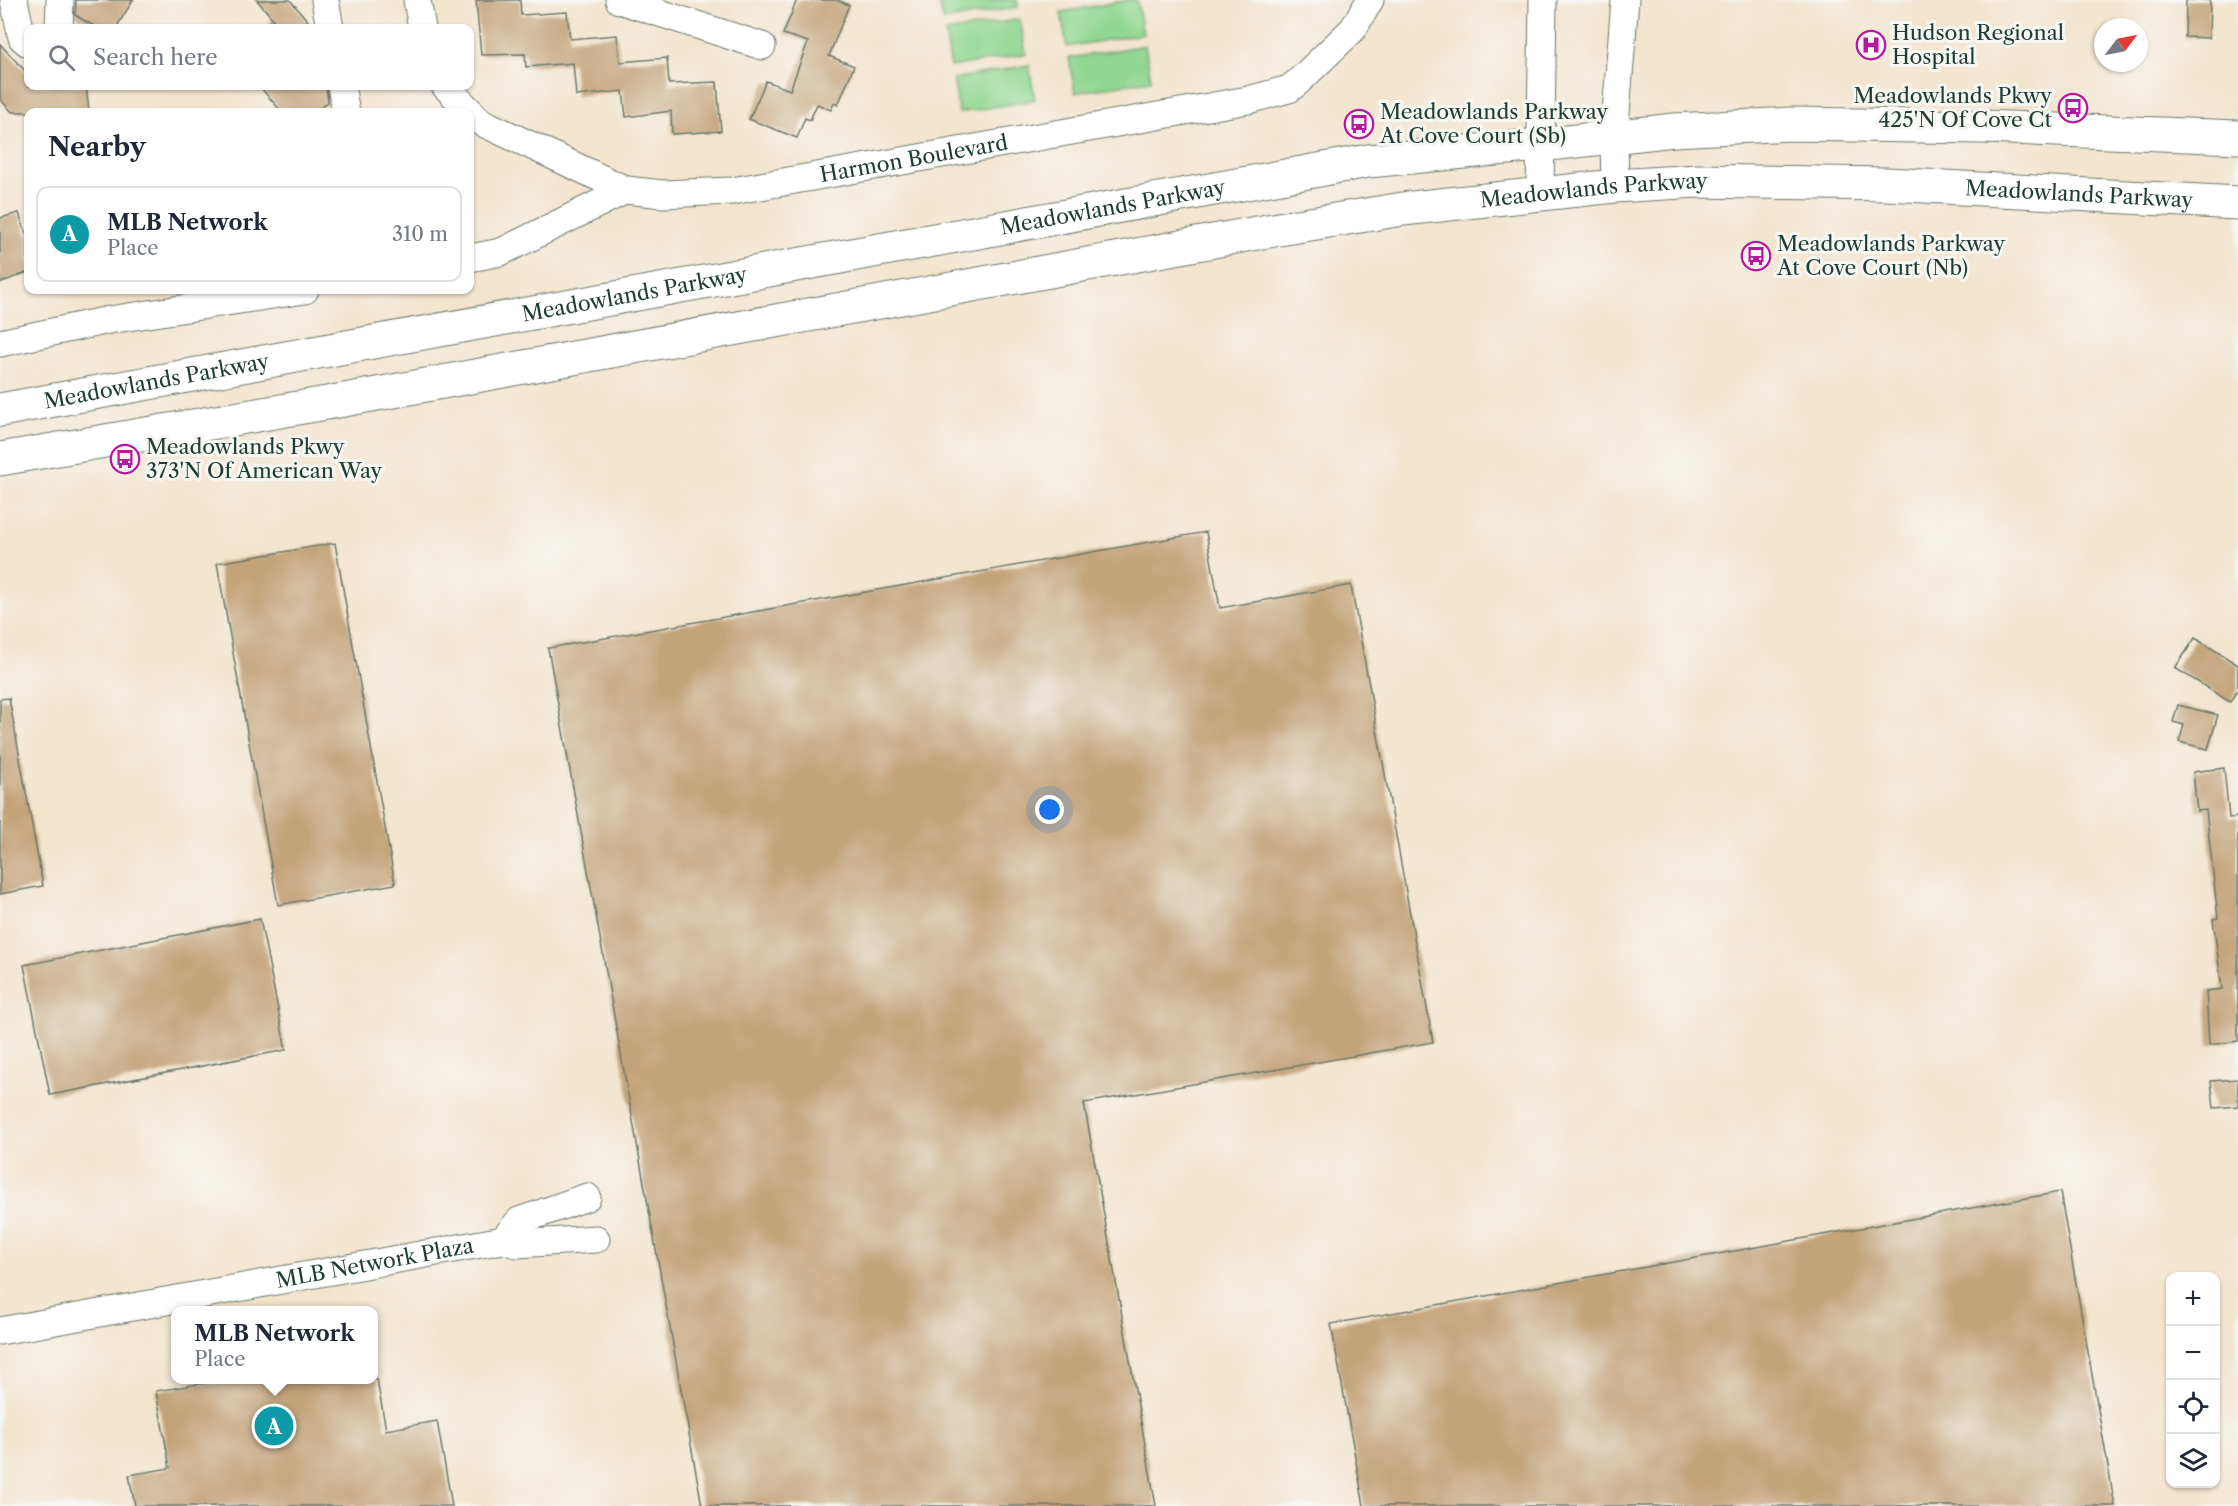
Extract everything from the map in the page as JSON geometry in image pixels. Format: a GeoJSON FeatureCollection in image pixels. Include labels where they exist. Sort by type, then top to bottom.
{"type":"FeatureCollection","features":[{"type":"Feature","properties":{"kind":"main road","name":"Meadowlands Parkway"},"geometry":{"type":"LineString","coordinates":[[0,410],[1368,161],[1540,146],[1674,130],[1790,124],[1983,127],[2238,137]]}},
{"type":"Feature","properties":{"kind":"main road","name":"Meadowlands Parkway"},"geometry":{"type":"LineString","coordinates":[[0,459],[379,394],[1402,208],[1615,186],[1698,181],[1887,184],[2238,203]]}},
{"type":"Feature","properties":{"kind":"street"},"geometry":{"type":"LineString","coordinates":[[14,0],[24,40]]}},
{"type":"Feature","properties":{"kind":"street"},"geometry":{"type":"LineString","coordinates":[[59,24],[60,0]]}},
{"type":"Feature","properties":{"kind":"street"},"geometry":{"type":"LineString","coordinates":[[325,0],[329,24]]}},
{"type":"Feature","properties":{"kind":"street"},"geometry":{"type":"LineString","coordinates":[[417,0],[421,24]]}},
{"type":"Feature","properties":{"kind":"street"},"geometry":{"type":"LineString","coordinates":[[619,0],[762,46]]}},
{"type":"Feature","properties":{"kind":"street","name":"Harmon Boulevard"},"geometry":{"type":"LineString","coordinates":[[474,115],[481,122],[626,190],[663,194],[732,191],[1248,100],[1289,89],[1353,29],[1370,0]]}},
{"type":"Feature","properties":{"kind":"street"},"geometry":{"type":"LineString","coordinates":[[1540,194],[1544,0]]}},
{"type":"Feature","properties":{"kind":"street"},"geometry":{"type":"LineString","coordinates":[[1615,186],[1614,138],[1624,0]]}},
{"type":"Feature","properties":{"kind":"street"},"geometry":{"type":"LineString","coordinates":[[342,90],[345,108]]}},
{"type":"Feature","properties":{"kind":"street","name":"Harmon Boulevard"},"geometry":{"type":"LineString","coordinates":[[449,90],[467,108]]}},
{"type":"Feature","properties":{"kind":"street"},"geometry":{"type":"LineString","coordinates":[[474,257],[501,252],[626,190]]}},
{"type":"Feature","properties":{"kind":"street"},"geometry":{"type":"LineString","coordinates":[[0,343],[109,320],[279,294]]}},
{"type":"Feature","properties":{"kind":"street"},"geometry":{"type":"LineString","coordinates":[[503,1240],[519,1221],[588,1197]]}},
{"type":"Feature","properties":{"kind":"street","name":"MLB Network Plaza"},"geometry":{"type":"LineString","coordinates":[[0,1332],[503,1240],[516,1245],[596,1239]]}},
{"type":"Feature","properties":{"kind":"green space"},"geometry":{"type":"Polygon","coordinates":[[[939,0],[1017,0],[1018,7],[943,21],[939,0]]]}},
{"type":"Feature","properties":{"kind":"green space"},"geometry":{"type":"Polygon","coordinates":[[[1137,0],[1143,34],[1067,47],[1061,12],[1137,0]]]}},
{"type":"Feature","properties":{"kind":"green space"},"geometry":{"type":"Polygon","coordinates":[[[1020,19],[1026,54],[951,67],[945,32],[1020,19]]]}},
{"type":"Feature","properties":{"kind":"green space"},"geometry":{"type":"Polygon","coordinates":[[[1145,45],[1151,80],[1075,93],[1069,58],[1145,45]]]}},
{"type":"Feature","properties":{"kind":"green space"},"geometry":{"type":"Polygon","coordinates":[[[1029,65],[1035,100],[959,113],[953,79],[1029,65]]]}},
{"type":"Feature","properties":{"kind":"building"},"geometry":{"type":"Polygon","coordinates":[[[76,0],[133,0],[118,24],[90,24],[75,15],[76,0]]]}},
{"type":"Feature","properties":{"kind":"building"},"geometry":{"type":"Polygon","coordinates":[[[257,0],[290,0],[311,24],[267,24],[273,19],[257,0]]]}},
{"type":"Feature","properties":{"kind":"building"},"geometry":{"type":"Polygon","coordinates":[[[476,0],[520,0],[521,15],[567,12],[570,39],[617,35],[620,62],[667,58],[669,84],[717,82],[721,131],[672,134],[671,111],[626,117],[623,91],[576,96],[573,63],[526,67],[525,54],[481,55],[476,0]]]}},
{"type":"Feature","properties":{"kind":"building"},"geometry":{"type":"Polygon","coordinates":[[[797,0],[837,0],[849,5],[829,56],[854,66],[838,105],[834,103],[831,110],[817,104],[810,120],[805,118],[797,138],[749,119],[766,81],[790,90],[808,42],[783,34],[797,0]]]}},
{"type":"Feature","properties":{"kind":"building"},"geometry":{"type":"Polygon","coordinates":[[[2186,0],[2210,0],[2209,38],[2185,37],[2186,0]]]}},
{"type":"Feature","properties":{"kind":"building"},"geometry":{"type":"Polygon","coordinates":[[[0,44],[24,70],[24,90],[86,90],[89,108],[24,108],[24,112],[12,112],[0,99],[0,44]]]}},
{"type":"Feature","properties":{"kind":"building"},"geometry":{"type":"Polygon","coordinates":[[[263,90],[326,90],[328,102],[320,108],[278,108],[263,90]]]}},
{"type":"Feature","properties":{"kind":"building"},"geometry":{"type":"Polygon","coordinates":[[[19,213],[24,227],[24,274],[0,283],[0,218],[19,213]]]}},
{"type":"Feature","properties":{"kind":"building"},"geometry":{"type":"Polygon","coordinates":[[[1206,532],[1220,608],[1351,585],[1433,1042],[1084,1103],[1156,1506],[702,1506],[548,648],[1206,532]]]}},
{"type":"Feature","properties":{"kind":"building"},"geometry":{"type":"Polygon","coordinates":[[[335,543],[395,884],[278,905],[217,563],[335,543]]]}},
{"type":"Feature","properties":{"kind":"building"},"geometry":{"type":"Polygon","coordinates":[[[2195,638],[2238,665],[2238,689],[2230,702],[2175,668],[2195,638]]]}},
{"type":"Feature","properties":{"kind":"building"},"geometry":{"type":"Polygon","coordinates":[[[9,698],[43,886],[0,894],[0,699],[9,698]]]}},
{"type":"Feature","properties":{"kind":"building"},"geometry":{"type":"Polygon","coordinates":[[[2178,705],[2218,715],[2208,749],[2179,742],[2184,725],[2173,722],[2178,705]]]}},
{"type":"Feature","properties":{"kind":"building"},"geometry":{"type":"Polygon","coordinates":[[[2224,768],[2229,818],[2238,817],[2238,1041],[2209,1045],[2206,991],[2222,989],[2213,919],[2218,918],[2206,810],[2197,811],[2193,772],[2224,768]]]}},
{"type":"Feature","properties":{"kind":"building"},"geometry":{"type":"Polygon","coordinates":[[[260,919],[286,1050],[50,1095],[24,965],[260,919]]]}},
{"type":"Feature","properties":{"kind":"building"},"geometry":{"type":"Polygon","coordinates":[[[2238,1079],[2238,1106],[2214,1108],[2211,1081],[2238,1079]]]}},
{"type":"Feature","properties":{"kind":"building"},"geometry":{"type":"Polygon","coordinates":[[[2060,1192],[2115,1506],[1364,1506],[1331,1324],[2060,1192]]]}},
{"type":"Feature","properties":{"kind":"building"},"geometry":{"type":"Polygon","coordinates":[[[199,1384],[378,1384],[386,1430],[437,1421],[452,1506],[135,1506],[129,1475],[170,1468],[156,1391],[199,1384]]]}},
{"type":"Feature","properties":{"kind":"place","name":"Hudson Regional Hospital"},"geometry":{"type":"Point","coordinates":[1871,45]}},
{"type":"Feature","properties":{"kind":"place","name":"Meadowlands Pkwy 425'N Of Cove Ct"},"geometry":{"type":"Point","coordinates":[2073,108]}},
{"type":"Feature","properties":{"kind":"place","name":"Meadowlands Parkway At Cove Court (Sb)"},"geometry":{"type":"Point","coordinates":[1359,124]}},
{"type":"Feature","properties":{"kind":"place","name":"Meadowlands Parkway At Cove Court (Nb)"},"geometry":{"type":"Point","coordinates":[1756,256]}},
{"type":"Feature","properties":{"kind":"place","name":"Meadowlands Pkwy 373'N Of American Way"},"geometry":{"type":"Point","coordinates":[125,459]}},
{"type":"Feature","properties":{"kind":"place","name":"MLB Network"},"geometry":{"type":"Point","coordinates":[274,1426]}}]}
